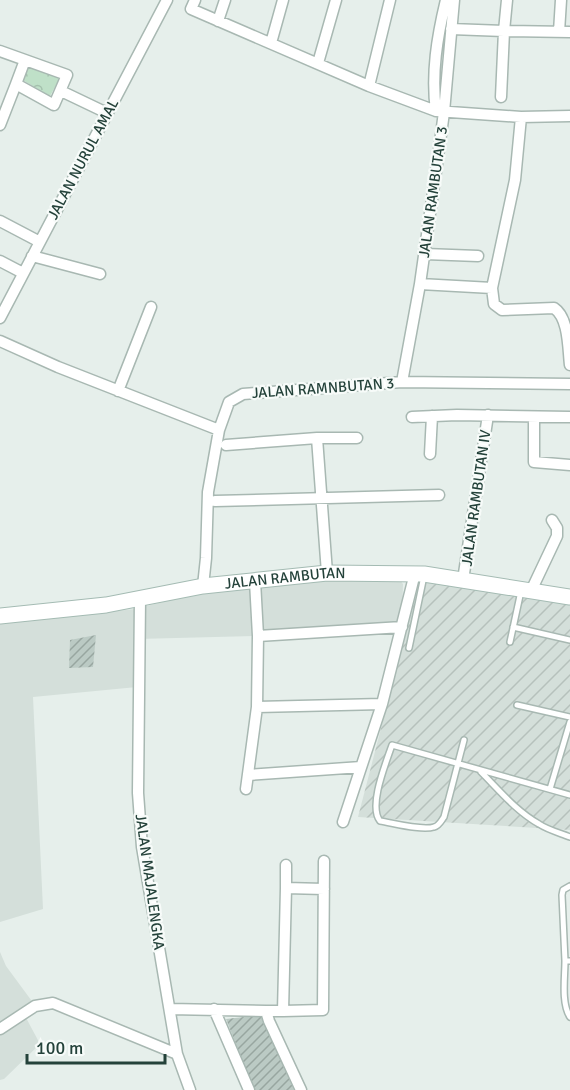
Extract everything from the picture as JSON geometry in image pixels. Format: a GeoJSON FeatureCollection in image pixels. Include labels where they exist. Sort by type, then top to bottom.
{"type":"FeatureCollection","features":[{"type":"Feature","properties":{"kind":"main road","name":"JALAN RAMBUTAN"},"geometry":{"type":"LineString","coordinates":[[0,616],[58,611],[140,599],[203,586],[327,573],[420,574],[570,597]]}},
{"type":"Feature","properties":{"kind":"street","name":"JALAN NURUL AMAL"},"geometry":{"type":"LineString","coordinates":[[0,318],[167,0]]}},
{"type":"Feature","properties":{"kind":"street"},"geometry":{"type":"LineString","coordinates":[[195,0],[191,9],[369,86],[440,111],[521,117],[570,116]]}},
{"type":"Feature","properties":{"kind":"street"},"geometry":{"type":"LineString","coordinates":[[218,21],[225,0]]}},
{"type":"Feature","properties":{"kind":"street"},"geometry":{"type":"LineString","coordinates":[[271,43],[283,0]]}},
{"type":"Feature","properties":{"kind":"street"},"geometry":{"type":"LineString","coordinates":[[318,63],[336,0]]}},
{"type":"Feature","properties":{"kind":"street"},"geometry":{"type":"LineString","coordinates":[[369,86],[390,0]]}},
{"type":"Feature","properties":{"kind":"street"},"geometry":{"type":"LineString","coordinates":[[440,111],[434,95],[435,59],[446,0]]}},
{"type":"Feature","properties":{"kind":"street","name":"JALAN RAMBUTAN 3"},"geometry":{"type":"LineString","coordinates":[[402,382],[425,254],[453,0]]}},
{"type":"Feature","properties":{"kind":"street"},"geometry":{"type":"LineString","coordinates":[[501,97],[507,0]]}},
{"type":"Feature","properties":{"kind":"street"},"geometry":{"type":"LineString","coordinates":[[451,29],[564,32],[561,0]]}},
{"type":"Feature","properties":{"kind":"street"},"geometry":{"type":"LineString","coordinates":[[0,51],[67,75],[54,105],[16,84]]}},
{"type":"Feature","properties":{"kind":"street"},"geometry":{"type":"LineString","coordinates":[[0,125],[25,60]]}},
{"type":"Feature","properties":{"kind":"street"},"geometry":{"type":"LineString","coordinates":[[61,91],[107,112]]}},
{"type":"Feature","properties":{"kind":"street"},"geometry":{"type":"LineString","coordinates":[[521,117],[515,180],[492,288],[494,303],[502,310],[554,308],[558,311],[564,323],[570,365]]}},
{"type":"Feature","properties":{"kind":"street"},"geometry":{"type":"LineString","coordinates":[[0,221],[40,242]]}},
{"type":"Feature","properties":{"kind":"street"},"geometry":{"type":"LineString","coordinates":[[425,254],[478,256]]}},
{"type":"Feature","properties":{"kind":"street"},"geometry":{"type":"LineString","coordinates":[[32,256],[100,274]]}},
{"type":"Feature","properties":{"kind":"street"},"geometry":{"type":"LineString","coordinates":[[0,261],[23,273]]}},
{"type":"Feature","properties":{"kind":"street"},"geometry":{"type":"LineString","coordinates":[[420,284],[492,288]]}},
{"type":"Feature","properties":{"kind":"street"},"geometry":{"type":"LineString","coordinates":[[118,391],[151,308]]}},
{"type":"Feature","properties":{"kind":"street"},"geometry":{"type":"LineString","coordinates":[[0,341],[118,391],[219,430]]}},
{"type":"Feature","properties":{"kind":"street","name":"JALAN RAMNBUTAN 3"},"geometry":{"type":"LineString","coordinates":[[203,586],[208,492],[219,430],[227,405],[231,400],[243,394],[402,382],[570,384]]}},
{"type":"Feature","properties":{"kind":"street"},"geometry":{"type":"LineString","coordinates":[[430,454],[432,416]]}},
{"type":"Feature","properties":{"kind":"street","name":"JALAN RAMBUTAN IV"},"geometry":{"type":"LineString","coordinates":[[463,580],[488,416]]}},
{"type":"Feature","properties":{"kind":"street"},"geometry":{"type":"LineString","coordinates":[[412,417],[570,417]]}},
{"type":"Feature","properties":{"kind":"street"},"geometry":{"type":"LineString","coordinates":[[534,417],[534,462],[570,465]]}},
{"type":"Feature","properties":{"kind":"street"},"geometry":{"type":"LineString","coordinates":[[317,438],[327,573]]}},
{"type":"Feature","properties":{"kind":"street"},"geometry":{"type":"LineString","coordinates":[[226,445],[317,438],[357,438]]}},
{"type":"Feature","properties":{"kind":"street"},"geometry":{"type":"LineString","coordinates":[[216,501],[439,495]]}},
{"type":"Feature","properties":{"kind":"street"},"geometry":{"type":"LineString","coordinates":[[526,590],[557,536],[557,528],[552,520]]}},
{"type":"Feature","properties":{"kind":"street"},"geometry":{"type":"LineString","coordinates":[[343,822],[382,704],[402,627],[420,574]]}},
{"type":"Feature","properties":{"kind":"street"},"geometry":{"type":"LineString","coordinates":[[246,789],[257,707],[258,636],[255,581]]}},
{"type":"Feature","properties":{"kind":"street","name":"JALAN MAJALENGKA"},"geometry":{"type":"LineString","coordinates":[[140,599],[140,819],[148,890],[177,1054],[190,1090]]}},
{"type":"Feature","properties":{"kind":"street"},"geometry":{"type":"LineString","coordinates":[[258,636],[402,627]]}},
{"type":"Feature","properties":{"kind":"street"},"geometry":{"type":"LineString","coordinates":[[257,707],[382,704]]}},
{"type":"Feature","properties":{"kind":"street"},"geometry":{"type":"LineString","coordinates":[[248,775],[361,767]]}},
{"type":"Feature","properties":{"kind":"street"},"geometry":{"type":"LineString","coordinates":[[170,1009],[323,1010],[324,861]]}},
{"type":"Feature","properties":{"kind":"street"},"geometry":{"type":"LineString","coordinates":[[283,1011],[286,864]]}},
{"type":"Feature","properties":{"kind":"street"},"geometry":{"type":"LineString","coordinates":[[286,888],[324,889]]}},
{"type":"Feature","properties":{"kind":"street"},"geometry":{"type":"LineString","coordinates":[[0,1029],[35,1006],[53,1003],[177,1054]]}},
{"type":"Feature","properties":{"kind":"street"},"geometry":{"type":"LineString","coordinates":[[214,1010],[249,1090]]}},
{"type":"Feature","properties":{"kind":"street"},"geometry":{"type":"LineString","coordinates":[[266,1011],[301,1090]]}},
{"type":"Feature","properties":{"kind":"lane"},"geometry":{"type":"LineString","coordinates":[[409,648],[420,574]]}},
{"type":"Feature","properties":{"kind":"lane"},"geometry":{"type":"LineString","coordinates":[[510,642],[526,590]]}},
{"type":"Feature","properties":{"kind":"lane"},"geometry":{"type":"LineString","coordinates":[[513,627],[570,640]]}},
{"type":"Feature","properties":{"kind":"lane"},"geometry":{"type":"LineString","coordinates":[[517,705],[570,717]]}},
{"type":"Feature","properties":{"kind":"lane"},"geometry":{"type":"LineString","coordinates":[[550,789],[570,722]]}},
{"type":"Feature","properties":{"kind":"lane"},"geometry":{"type":"LineString","coordinates":[[464,740],[458,764],[444,817],[436,827],[426,828],[380,821],[375,815],[379,787],[392,745],[458,764],[570,795]]}},
{"type":"Feature","properties":{"kind":"lane"},"geometry":{"type":"LineString","coordinates":[[480,770],[511,803],[540,825],[570,837]]}},
{"type":"Feature","properties":{"kind":"lane"},"geometry":{"type":"LineString","coordinates":[[570,886],[563,890],[562,895],[568,961],[565,993],[570,1017]]}},
{"type":"Feature","properties":{"kind":"shaded area"},"geometry":{"type":"Polygon","coordinates":[[[397,577],[403,584],[402,616],[392,625],[254,636],[137,639],[137,687],[33,697],[43,909],[0,922],[0,623],[135,609],[202,592],[322,579],[397,577]]]}},
{"type":"Feature","properties":{"kind":"shaded area"},"geometry":{"type":"Polygon","coordinates":[[[420,578],[570,600],[570,830],[358,817],[420,578]]]}},
{"type":"Feature","properties":{"kind":"shaded area"},"geometry":{"type":"Polygon","coordinates":[[[0,952],[6,966],[34,1004],[24,1014],[40,1044],[4,1079],[0,1080],[0,952]]]}},
{"type":"Feature","properties":{"kind":"green space"},"geometry":{"type":"Polygon","coordinates":[[[27,66],[60,78],[50,96],[21,79],[27,66]]]}},
{"type":"Feature","properties":{"kind":"building"},"geometry":{"type":"Polygon","coordinates":[[[96,635],[93,667],[69,668],[70,640],[96,635]]]}},
{"type":"Feature","properties":{"kind":"building"},"geometry":{"type":"Polygon","coordinates":[[[261,1015],[294,1090],[254,1090],[226,1019],[261,1015]]]}}]}
